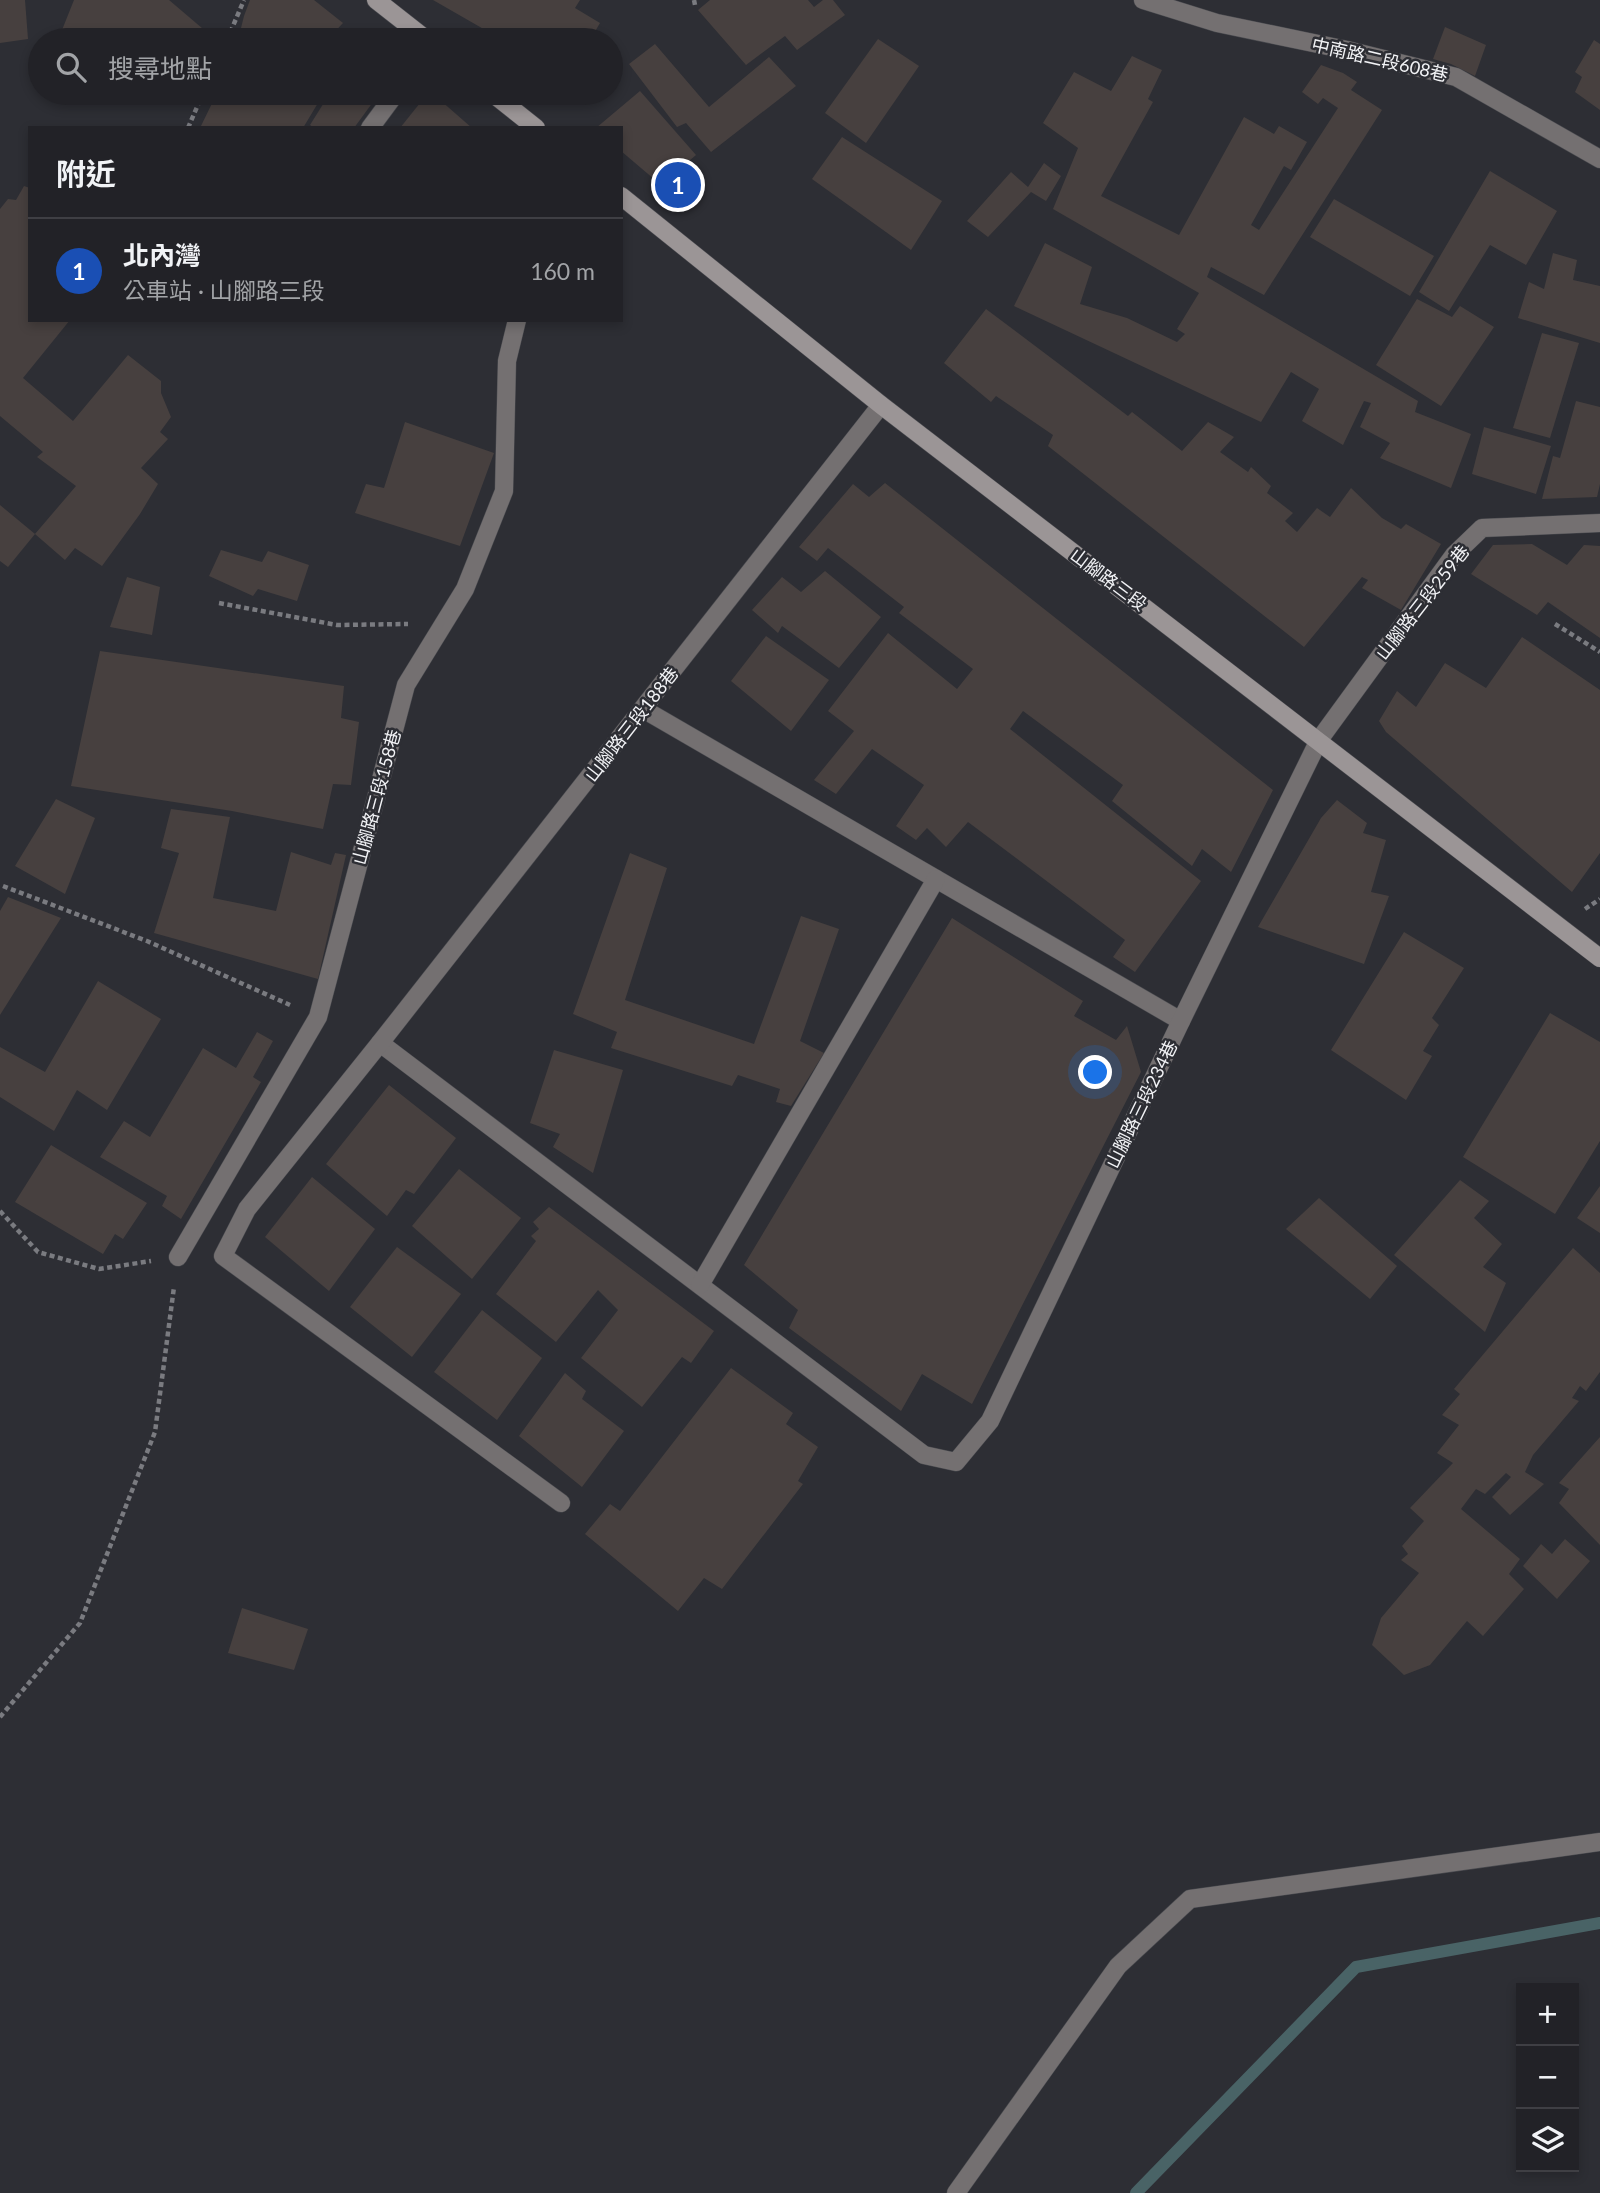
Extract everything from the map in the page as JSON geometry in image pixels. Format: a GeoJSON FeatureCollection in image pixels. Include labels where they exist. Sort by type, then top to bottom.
{"type":"FeatureCollection","features":[{"type":"Feature","properties":{"kind":"main road"},"geometry":{"type":"LineString","coordinates":[[376,0],[411,28]]}},
{"type":"Feature","properties":{"kind":"main road"},"geometry":{"type":"LineString","coordinates":[[507,105],[533,126]]}},
{"type":"Feature","properties":{"kind":"main road","name":"山腳路三段"},"geometry":{"type":"LineString","coordinates":[[623,198],[881,405],[1600,958]]}},
{"type":"Feature","properties":{"kind":"lane","name":"中南路二段608巷"},"geometry":{"type":"LineString","coordinates":[[1143,0],[1217,23],[1347,50],[1456,77],[1600,159]]}},
{"type":"Feature","properties":{"kind":"lane"},"geometry":{"type":"LineString","coordinates":[[371,126],[387,105]]}},
{"type":"Feature","properties":{"kind":"lane","name":"山腳路三段158巷"},"geometry":{"type":"LineString","coordinates":[[178,1257],[318,1017],[406,685],[465,589],[504,491],[507,361],[517,322]]}},
{"type":"Feature","properties":{"kind":"lane","name":"山腳路三段188巷"},"geometry":{"type":"LineString","coordinates":[[561,1503],[223,1256],[247,1209],[881,405]]}},
{"type":"Feature","properties":{"kind":"lane","name":"山腳路三段259巷"},"geometry":{"type":"LineString","coordinates":[[1319,740],[1454,555],[1482,528],[1600,523]]}},
{"type":"Feature","properties":{"kind":"lane"},"geometry":{"type":"LineString","coordinates":[[643,709],[1181,1021]]}},
{"type":"Feature","properties":{"kind":"lane","name":"山腳路三段234巷"},"geometry":{"type":"LineString","coordinates":[[700,1285],[924,1455],[956,1462],[990,1422],[1181,1021],[1319,740]]}},
{"type":"Feature","properties":{"kind":"lane"},"geometry":{"type":"LineString","coordinates":[[380,1043],[700,1285],[936,880]]}},
{"type":"Feature","properties":{"kind":"lane"},"geometry":{"type":"LineString","coordinates":[[956,2193],[1118,1966],[1190,1899],[1600,1842]]}},
{"type":"Feature","properties":{"kind":"path"},"geometry":{"type":"LineString","coordinates":[[232,28],[244,0]]}},
{"type":"Feature","properties":{"kind":"path"},"geometry":{"type":"LineString","coordinates":[[189,126],[198,105]]}},
{"type":"Feature","properties":{"kind":"path"},"geometry":{"type":"LineString","coordinates":[[219,603],[337,625],[393,625],[446,620]]}},
{"type":"Feature","properties":{"kind":"path"},"geometry":{"type":"LineString","coordinates":[[1555,624],[1600,652]]}},
{"type":"Feature","properties":{"kind":"path"},"geometry":{"type":"LineString","coordinates":[[4,886],[146,941],[318,1017]]}},
{"type":"Feature","properties":{"kind":"path"},"geometry":{"type":"LineString","coordinates":[[0,1210],[38,1252],[99,1269],[178,1257],[155,1433],[80,1623],[0,1717]]}},
{"type":"Feature","properties":{"kind":"building"},"geometry":{"type":"Polygon","coordinates":[[[0,0],[25,0],[28,39],[0,43],[0,0]]]}},
{"type":"Feature","properties":{"kind":"building"},"geometry":{"type":"Polygon","coordinates":[[[74,0],[169,0],[202,28],[63,28],[74,0]]]}},
{"type":"Feature","properties":{"kind":"building"},"geometry":{"type":"Polygon","coordinates":[[[250,0],[314,0],[343,23],[338,28],[241,28],[250,0]]]}},
{"type":"Feature","properties":{"kind":"building"},"geometry":{"type":"Polygon","coordinates":[[[433,0],[580,0],[575,8],[600,23],[597,28],[482,28],[433,0]]]}},
{"type":"Feature","properties":{"kind":"building"},"geometry":{"type":"Polygon","coordinates":[[[710,0],[808,0],[814,7],[823,0],[833,0],[845,15],[797,50],[785,36],[746,65],[698,10],[710,0]]]}},
{"type":"Feature","properties":{"kind":"building"},"geometry":{"type":"Polygon","coordinates":[[[1445,27],[1486,45],[1475,76],[1451,64],[1433,59],[1445,27]]]}},
{"type":"Feature","properties":{"kind":"building"},"geometry":{"type":"Polygon","coordinates":[[[878,39],[919,66],[866,143],[825,113],[878,39]]]}},
{"type":"Feature","properties":{"kind":"building"},"geometry":{"type":"Polygon","coordinates":[[[1594,40],[1600,44],[1600,110],[1575,92],[1582,77],[1575,72],[1594,40]]]}},
{"type":"Feature","properties":{"kind":"building"},"geometry":{"type":"Polygon","coordinates":[[[655,44],[709,107],[769,57],[796,86],[711,152],[686,123],[677,127],[629,64],[655,44]]]}},
{"type":"Feature","properties":{"kind":"building"},"geometry":{"type":"Polygon","coordinates":[[[1132,56],[1162,70],[1148,99],[1153,102],[1101,196],[1179,235],[1244,117],[1274,134],[1279,126],[1307,142],[1291,170],[1284,166],[1251,225],[1259,230],[1338,108],[1323,98],[1318,104],[1302,92],[1321,65],[1343,73],[1357,82],[1351,90],[1382,110],[1264,295],[1211,267],[1207,277],[1418,401],[1415,412],[1471,434],[1451,488],[1380,458],[1390,443],[1360,427],[1371,403],[1364,401],[1343,445],[1302,421],[1319,389],[1291,372],[1261,422],[1014,306],[1045,243],[1092,267],[1080,304],[1127,318],[1177,342],[1185,334],[1177,329],[1199,293],[1053,209],[1078,148],[1043,123],[1074,72],[1111,91],[1132,56]]]}},
{"type":"Feature","properties":{"kind":"building"},"geometry":{"type":"Polygon","coordinates":[[[640,91],[696,155],[661,185],[623,153],[623,126],[598,126],[640,91]]]}},
{"type":"Feature","properties":{"kind":"building"},"geometry":{"type":"Polygon","coordinates":[[[211,105],[317,105],[304,126],[201,126],[211,105]]]}},
{"type":"Feature","properties":{"kind":"building"},"geometry":{"type":"Polygon","coordinates":[[[322,105],[371,105],[355,126],[310,125],[322,105]]]}},
{"type":"Feature","properties":{"kind":"building"},"geometry":{"type":"Polygon","coordinates":[[[418,105],[446,105],[470,126],[402,126],[418,105]]]}},
{"type":"Feature","properties":{"kind":"building"},"geometry":{"type":"Polygon","coordinates":[[[842,137],[942,201],[911,250],[812,179],[842,137]]]}},
{"type":"Feature","properties":{"kind":"building"},"geometry":{"type":"Polygon","coordinates":[[[1044,163],[1061,176],[1046,201],[1031,192],[988,237],[967,221],[1011,172],[1028,187],[1044,163]]]}},
{"type":"Feature","properties":{"kind":"building"},"geometry":{"type":"Polygon","coordinates":[[[1490,171],[1557,211],[1526,265],[1490,245],[1449,311],[1419,292],[1490,171]]]}},
{"type":"Feature","properties":{"kind":"building"},"geometry":{"type":"Polygon","coordinates":[[[24,186],[28,187],[28,322],[68,322],[23,378],[73,421],[128,355],[161,381],[161,393],[171,417],[160,432],[168,439],[141,468],[158,484],[102,566],[75,548],[65,560],[35,534],[76,486],[37,457],[43,452],[0,416],[0,209],[8,199],[16,200],[24,186]]]}},
{"type":"Feature","properties":{"kind":"building"},"geometry":{"type":"Polygon","coordinates":[[[1334,199],[1434,256],[1410,296],[1310,237],[1334,199]]]}},
{"type":"Feature","properties":{"kind":"building"},"geometry":{"type":"Polygon","coordinates":[[[1553,253],[1577,260],[1573,280],[1600,286],[1600,343],[1518,318],[1529,282],[1544,289],[1553,253]]]}},
{"type":"Feature","properties":{"kind":"building"},"geometry":{"type":"Polygon","coordinates":[[[1417,299],[1452,317],[1460,306],[1494,327],[1441,406],[1376,365],[1417,299]]]}},
{"type":"Feature","properties":{"kind":"building"},"geometry":{"type":"Polygon","coordinates":[[[986,309],[1128,416],[1132,412],[1182,451],[1208,422],[1234,437],[1220,452],[1248,472],[1251,467],[1271,486],[1267,493],[1293,513],[1285,521],[1297,532],[1317,508],[1330,517],[1351,488],[1382,518],[1401,529],[1406,524],[1441,544],[1401,610],[1362,588],[1368,580],[1362,577],[1304,647],[1048,446],[1053,435],[996,396],[991,402],[944,363],[986,309]]]}},
{"type":"Feature","properties":{"kind":"building"},"geometry":{"type":"Polygon","coordinates":[[[1542,333],[1579,343],[1550,438],[1513,428],[1542,333]]]}},
{"type":"Feature","properties":{"kind":"building"},"geometry":{"type":"Polygon","coordinates":[[[1576,401],[1600,407],[1600,484],[1597,497],[1542,499],[1553,456],[1560,458],[1576,401]]]}},
{"type":"Feature","properties":{"kind":"building"},"geometry":{"type":"Polygon","coordinates":[[[405,422],[494,453],[460,546],[355,513],[366,484],[384,488],[405,422]]]}},
{"type":"Feature","properties":{"kind":"building"},"geometry":{"type":"Polygon","coordinates":[[[1484,427],[1551,446],[1536,494],[1472,474],[1484,427]]]}},
{"type":"Feature","properties":{"kind":"building"},"geometry":{"type":"Polygon","coordinates":[[[885,483],[1273,790],[1231,872],[1202,849],[1192,866],[1112,801],[1123,785],[1023,711],[1010,729],[1201,881],[1135,972],[1113,957],[1125,940],[968,822],[946,847],[927,828],[916,840],[896,826],[924,785],[872,749],[836,794],[814,780],[854,731],[828,711],[888,633],[957,689],[973,669],[899,613],[904,607],[828,548],[817,561],[799,547],[853,484],[869,497],[885,483]]]}},
{"type":"Feature","properties":{"kind":"building"},"geometry":{"type":"Polygon","coordinates":[[[0,505],[35,534],[8,567],[0,561],[0,505]]]}},
{"type":"Feature","properties":{"kind":"building"},"geometry":{"type":"Polygon","coordinates":[[[1532,544],[1567,565],[1584,545],[1600,546],[1600,638],[1548,602],[1537,615],[1471,574],[1493,545],[1532,544]]]}},
{"type":"Feature","properties":{"kind":"building"},"geometry":{"type":"Polygon","coordinates":[[[221,550],[262,562],[268,551],[309,565],[297,601],[258,589],[253,596],[209,576],[221,550]]]}},
{"type":"Feature","properties":{"kind":"building"},"geometry":{"type":"Polygon","coordinates":[[[825,571],[881,617],[839,668],[782,626],[778,633],[752,610],[782,577],[801,592],[825,571]]]}},
{"type":"Feature","properties":{"kind":"building"},"geometry":{"type":"Polygon","coordinates":[[[127,577],[160,587],[152,635],[110,627],[127,577]]]}},
{"type":"Feature","properties":{"kind":"building"},"geometry":{"type":"Polygon","coordinates":[[[766,636],[829,680],[791,731],[731,681],[766,636]]]}},
{"type":"Feature","properties":{"kind":"building"},"geometry":{"type":"Polygon","coordinates":[[[1522,637],[1600,690],[1600,853],[1572,892],[1386,732],[1379,721],[1397,691],[1416,707],[1445,663],[1486,688],[1522,637]]]}},
{"type":"Feature","properties":{"kind":"building"},"geometry":{"type":"Polygon","coordinates":[[[100,651],[344,686],[341,718],[359,722],[351,785],[333,784],[323,829],[232,811],[71,786],[100,651]]]}},
{"type":"Feature","properties":{"kind":"building"},"geometry":{"type":"Polygon","coordinates":[[[56,799],[95,818],[65,894],[15,866],[56,799]]]}},
{"type":"Feature","properties":{"kind":"building"},"geometry":{"type":"Polygon","coordinates":[[[1337,800],[1367,823],[1363,833],[1386,840],[1371,892],[1389,896],[1364,964],[1258,927],[1321,818],[1337,800]]]}},
{"type":"Feature","properties":{"kind":"building"},"geometry":{"type":"Polygon","coordinates":[[[171,809],[230,817],[213,898],[276,911],[291,852],[331,865],[335,853],[346,855],[318,979],[154,933],[179,853],[161,848],[171,809]]]}},
{"type":"Feature","properties":{"kind":"building"},"geometry":{"type":"Polygon","coordinates":[[[630,853],[667,868],[625,1000],[754,1044],[801,916],[839,929],[800,1041],[824,1053],[791,1106],[776,1102],[780,1089],[738,1075],[732,1086],[611,1048],[617,1032],[573,1014],[630,853]]]}},
{"type":"Feature","properties":{"kind":"building"},"geometry":{"type":"Polygon","coordinates":[[[8,897],[61,918],[0,1015],[0,911],[8,897]]]}},
{"type":"Feature","properties":{"kind":"building"},"geometry":{"type":"Polygon","coordinates":[[[952,918],[1083,1001],[1074,1016],[1116,1040],[1127,1026],[1141,1072],[972,1404],[922,1374],[901,1411],[789,1328],[798,1310],[744,1265],[952,918]]]}},
{"type":"Feature","properties":{"kind":"building"},"geometry":{"type":"Polygon","coordinates":[[[1404,932],[1464,968],[1432,1018],[1439,1025],[1423,1051],[1432,1056],[1406,1100],[1331,1050],[1404,932]]]}},
{"type":"Feature","properties":{"kind":"building"},"geometry":{"type":"Polygon","coordinates":[[[98,981],[161,1019],[107,1110],[77,1090],[54,1131],[0,1097],[0,1047],[45,1072],[98,981]]]}},
{"type":"Feature","properties":{"kind":"building"},"geometry":{"type":"Polygon","coordinates":[[[1550,1013],[1600,1042],[1600,1141],[1555,1214],[1463,1157],[1550,1013]]]}},
{"type":"Feature","properties":{"kind":"building"},"geometry":{"type":"Polygon","coordinates":[[[257,1032],[273,1041],[253,1077],[261,1082],[181,1219],[162,1206],[167,1196],[100,1157],[124,1121],[150,1137],[203,1048],[236,1068],[257,1032]]]}},
{"type":"Feature","properties":{"kind":"building"},"geometry":{"type":"Polygon","coordinates":[[[554,1050],[623,1070],[593,1173],[553,1147],[560,1134],[530,1123],[554,1050]]]}},
{"type":"Feature","properties":{"kind":"building"},"geometry":{"type":"Polygon","coordinates":[[[389,1085],[456,1138],[414,1194],[406,1190],[387,1216],[326,1164],[389,1085]]]}},
{"type":"Feature","properties":{"kind":"building"},"geometry":{"type":"Polygon","coordinates":[[[51,1145],[147,1203],[123,1239],[115,1234],[103,1254],[15,1202],[51,1145]]]}},
{"type":"Feature","properties":{"kind":"building"},"geometry":{"type":"Polygon","coordinates":[[[459,1169],[521,1218],[472,1279],[412,1226],[459,1169]]]}},
{"type":"Feature","properties":{"kind":"building"},"geometry":{"type":"Polygon","coordinates":[[[312,1177],[375,1229],[329,1291],[265,1237],[312,1177]]]}},
{"type":"Feature","properties":{"kind":"building"},"geometry":{"type":"Polygon","coordinates":[[[1460,1180],[1489,1201],[1474,1218],[1502,1244],[1483,1267],[1506,1283],[1485,1332],[1394,1255],[1460,1180]]]}},
{"type":"Feature","properties":{"kind":"building"},"geometry":{"type":"Polygon","coordinates":[[[1600,1186],[1600,1233],[1577,1218],[1600,1186]]]}},
{"type":"Feature","properties":{"kind":"building"},"geometry":{"type":"Polygon","coordinates":[[[1319,1198],[1397,1266],[1370,1299],[1286,1229],[1319,1198]]]}},
{"type":"Feature","properties":{"kind":"building"},"geometry":{"type":"Polygon","coordinates":[[[549,1207],[714,1331],[691,1363],[682,1357],[642,1407],[581,1358],[618,1310],[598,1290],[556,1342],[496,1294],[536,1241],[531,1236],[539,1229],[533,1222],[549,1207]]]}},
{"type":"Feature","properties":{"kind":"building"},"geometry":{"type":"Polygon","coordinates":[[[397,1247],[461,1294],[412,1357],[350,1307],[397,1247]]]}},
{"type":"Feature","properties":{"kind":"building"},"geometry":{"type":"Polygon","coordinates":[[[1573,1248],[1600,1273],[1600,1372],[1586,1391],[1580,1386],[1572,1398],[1579,1401],[1533,1455],[1525,1472],[1544,1484],[1510,1515],[1492,1497],[1511,1477],[1506,1473],[1485,1494],[1476,1489],[1461,1509],[1520,1559],[1509,1574],[1524,1589],[1483,1636],[1467,1621],[1430,1665],[1404,1675],[1372,1645],[1381,1618],[1419,1573],[1401,1560],[1408,1554],[1402,1546],[1424,1521],[1410,1508],[1453,1463],[1437,1453],[1459,1425],[1442,1415],[1460,1394],[1454,1389],[1573,1248]]]}},
{"type":"Feature","properties":{"kind":"building"},"geometry":{"type":"Polygon","coordinates":[[[482,1310],[542,1358],[497,1420],[434,1372],[482,1310]]]}},
{"type":"Feature","properties":{"kind":"building"},"geometry":{"type":"Polygon","coordinates":[[[731,1368],[793,1413],[786,1424],[818,1447],[798,1481],[803,1484],[722,1589],[704,1578],[678,1611],[585,1534],[610,1504],[620,1511],[731,1368]]]}},
{"type":"Feature","properties":{"kind":"building"},"geometry":{"type":"Polygon","coordinates":[[[565,1373],[586,1391],[582,1399],[624,1431],[582,1487],[519,1436],[565,1373]]]}},
{"type":"Feature","properties":{"kind":"building"},"geometry":{"type":"Polygon","coordinates":[[[1600,1437],[1600,1545],[1559,1503],[1569,1489],[1559,1483],[1600,1437]]]}},
{"type":"Feature","properties":{"kind":"building"},"geometry":{"type":"Polygon","coordinates":[[[1565,1539],[1590,1561],[1557,1599],[1523,1566],[1541,1544],[1552,1554],[1565,1539]]]}},
{"type":"Feature","properties":{"kind":"building"},"geometry":{"type":"Polygon","coordinates":[[[242,1608],[308,1629],[294,1670],[228,1653],[242,1608]]]}},
{"type":"Feature","properties":{"kind":"waterway"},"geometry":{"type":"LineString","coordinates":[[1136,2193],[1356,1967],[1600,1923]]}},
{"type":"Feature","properties":{"kind":"place","name":"北內灣"},"geometry":{"type":"Point","coordinates":[678,185]}}]}
